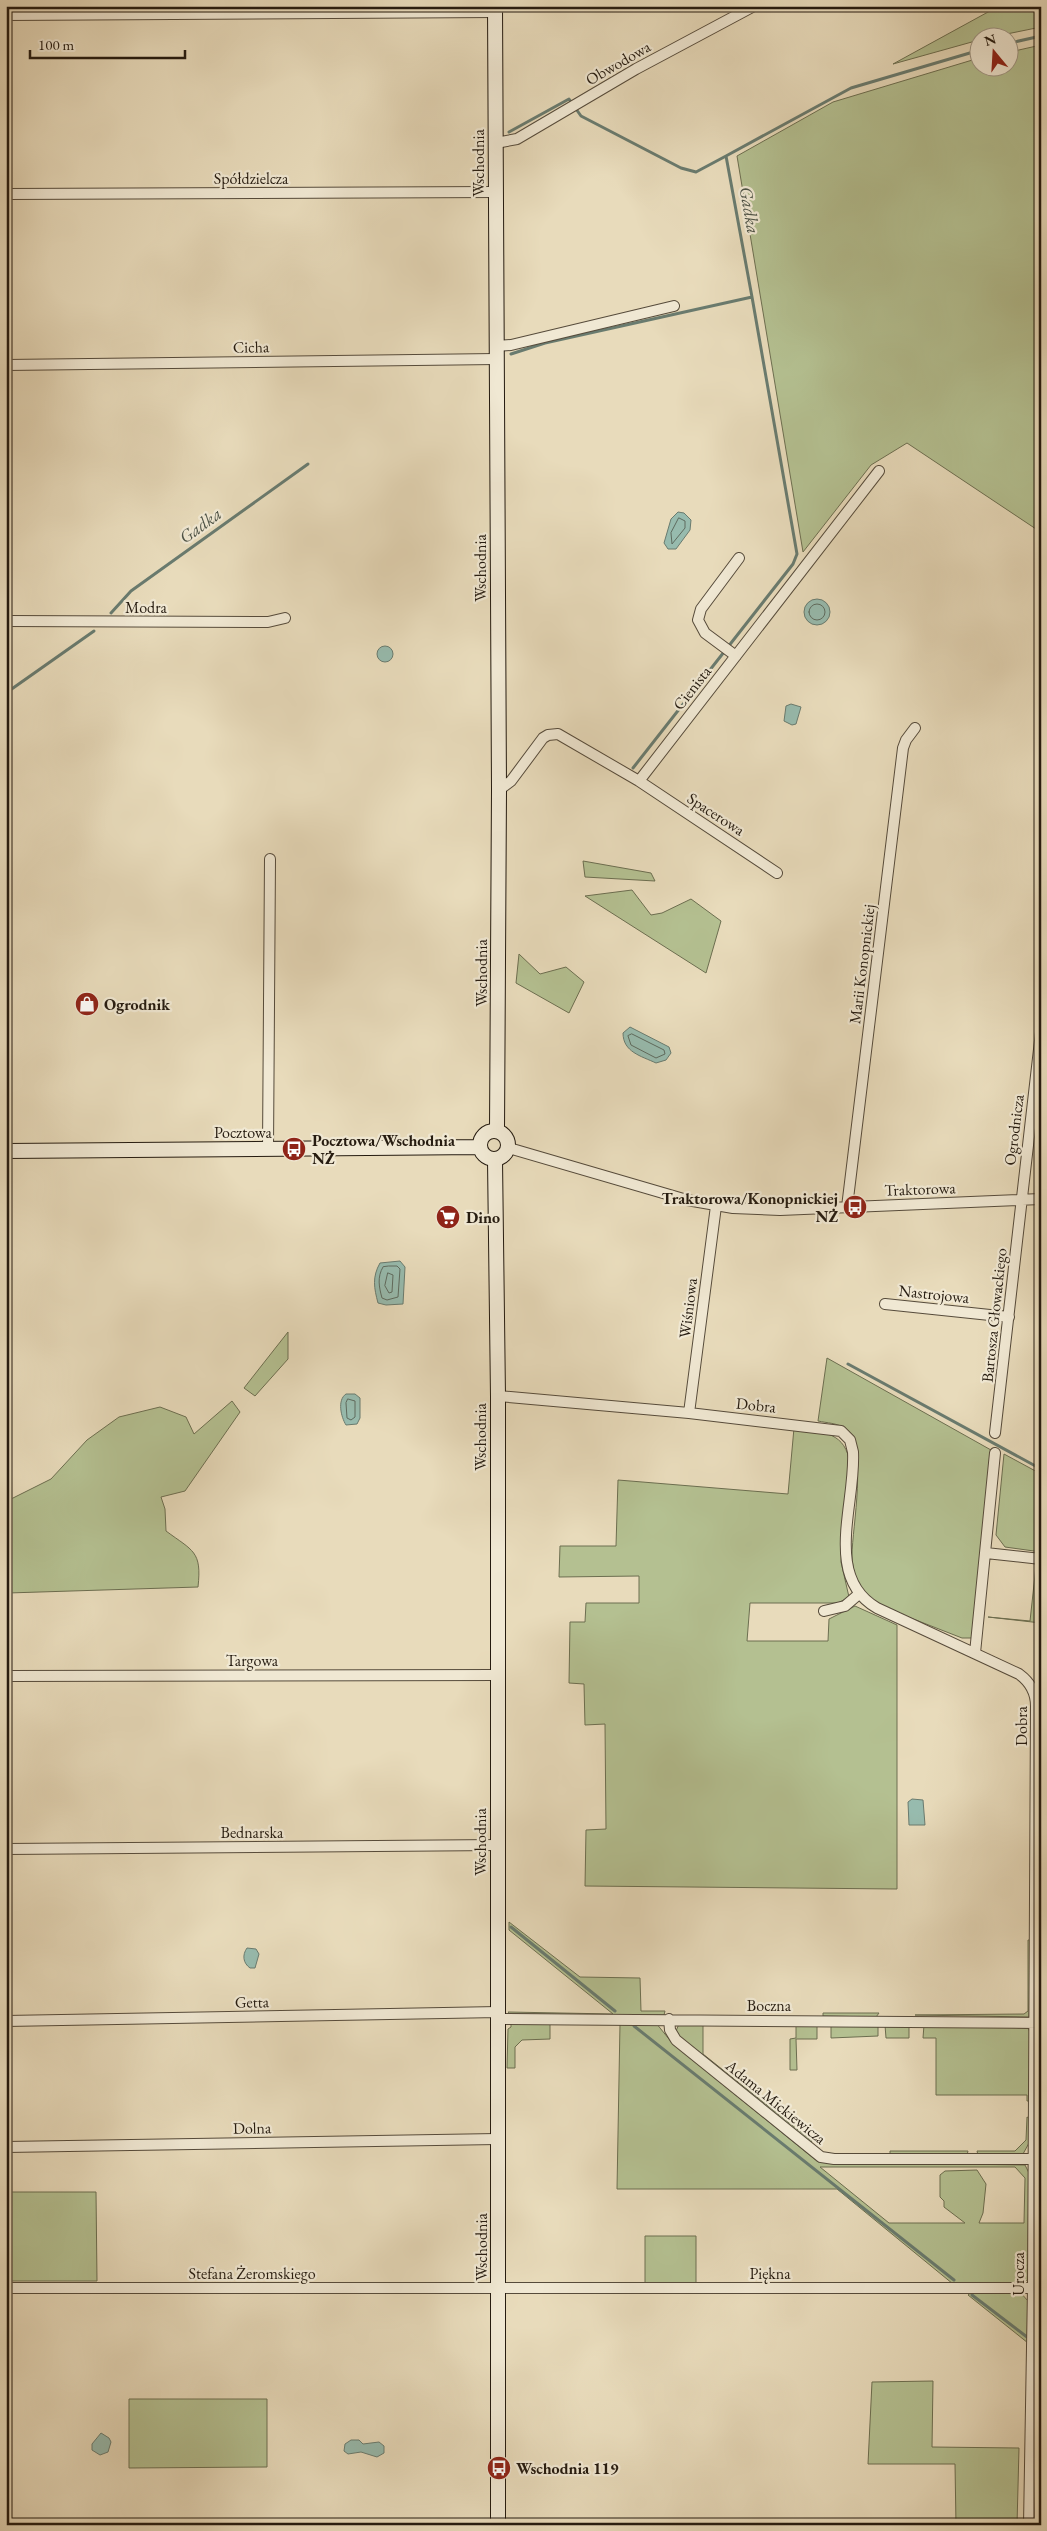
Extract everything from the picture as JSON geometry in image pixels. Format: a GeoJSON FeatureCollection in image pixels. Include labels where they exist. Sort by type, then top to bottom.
{"type":"FeatureCollection","features":[{"type":"Feature","properties":{"kind":"street","name":"Obwodowa"},"geometry":{"type":"LineString","coordinates":[[496,143],[517,139],[636,69],[754,6]]}},
{"type":"Feature","properties":{"kind":"street"},"geometry":{"type":"LineString","coordinates":[[6,15],[495,9]]}},
{"type":"Feature","properties":{"kind":"street","name":"Wschodnia"},"geometry":{"type":"LineString","coordinates":[[495,9],[499,790],[497,1130]]}},
{"type":"Feature","properties":{"kind":"street","name":"Spółdzielcza"},"geometry":{"type":"LineString","coordinates":[[6,194],[496,192]]}},
{"type":"Feature","properties":{"kind":"street","name":"Cicha"},"geometry":{"type":"LineString","coordinates":[[6,366],[496,353],[511,345],[674,306]]}},
{"type":"Feature","properties":{"kind":"street","name":"Cienista"},"geometry":{"type":"LineString","coordinates":[[639,781],[879,472]]}},
{"type":"Feature","properties":{"kind":"street"},"geometry":{"type":"LineString","coordinates":[[736,656],[705,633],[698,620],[701,609],[739,558]]}},
{"type":"Feature","properties":{"kind":"street","name":"Modra"},"geometry":{"type":"LineString","coordinates":[[6,621],[268,622],[285,618]]}},
{"type":"Feature","properties":{"kind":"street","name":"Marii Konopnickiej"},"geometry":{"type":"LineString","coordinates":[[847,1207],[903,748],[906,740],[915,728]]}},
{"type":"Feature","properties":{"kind":"street"},"geometry":{"type":"LineString","coordinates":[[499,790],[510,781],[543,738],[553,734],[564,736],[639,781]]}},
{"type":"Feature","properties":{"kind":"street","name":"Spacerowa"},"geometry":{"type":"LineString","coordinates":[[639,781],[776,872]]}},
{"type":"Feature","properties":{"kind":"street"},"geometry":{"type":"LineString","coordinates":[[268,1149],[270,859]]}},
{"type":"Feature","properties":{"kind":"street","name":"Ogrodnicza"},"geometry":{"type":"LineString","coordinates":[[1021,1200],[1041,1032]]}},
{"type":"Feature","properties":{"kind":"street"},"geometry":{"type":"LineString","coordinates":[[497,1130],[506,1136],[509,1148],[504,1156],[495,1160],[485,1156],[480,1147],[484,1135],[497,1130]]}},
{"type":"Feature","properties":{"kind":"street","name":"Pocztowa"},"geometry":{"type":"LineString","coordinates":[[6,1151],[480,1147]]}},
{"type":"Feature","properties":{"kind":"street","name":"Traktorowa"},"geometry":{"type":"LineString","coordinates":[[509,1148],[687,1200],[716,1206],[756,1210],[1041,1200]]}},
{"type":"Feature","properties":{"kind":"street","name":"Wschodnia"},"geometry":{"type":"LineString","coordinates":[[495,1160],[498,1396],[498,2525]]}},
{"type":"Feature","properties":{"kind":"street","name":"Bartosza Głowackiego"},"geometry":{"type":"LineString","coordinates":[[995,1433],[1021,1200]]}},
{"type":"Feature","properties":{"kind":"street","name":"Wiśniowa"},"geometry":{"type":"LineString","coordinates":[[689,1413],[716,1206]]}},
{"type":"Feature","properties":{"kind":"street","name":"Nastrojowa"},"geometry":{"type":"LineString","coordinates":[[885,1304],[1009,1317]]}},
{"type":"Feature","properties":{"kind":"street","name":"Dobra"},"geometry":{"type":"LineString","coordinates":[[498,1396],[689,1413],[834,1429],[847,1436],[852,1447],[854,1467],[846,1561],[851,1581],[859,1594],[877,1608],[1019,1674],[1038,1693],[1036,1706],[1038,2023]]}},
{"type":"Feature","properties":{"kind":"street"},"geometry":{"type":"LineString","coordinates":[[975,1654],[995,1453]]}},
{"type":"Feature","properties":{"kind":"street"},"geometry":{"type":"LineString","coordinates":[[986,1553],[1041,1559]]}},
{"type":"Feature","properties":{"kind":"street"},"geometry":{"type":"LineString","coordinates":[[824,1611],[845,1606],[859,1594]]}},
{"type":"Feature","properties":{"kind":"street","name":"Targowa"},"geometry":{"type":"LineString","coordinates":[[6,1676],[498,1675]]}},
{"type":"Feature","properties":{"kind":"street","name":"Bednarska"},"geometry":{"type":"LineString","coordinates":[[6,1850],[498,1845]]}},
{"type":"Feature","properties":{"kind":"street","name":"Boczna"},"geometry":{"type":"LineString","coordinates":[[498,2016],[1038,2023]]}},
{"type":"Feature","properties":{"kind":"street","name":"Getta"},"geometry":{"type":"LineString","coordinates":[[6,2021],[498,2016]]}},
{"type":"Feature","properties":{"kind":"street","name":"Adama Mickiewicza"},"geometry":{"type":"LineString","coordinates":[[669,2019],[670,2030],[676,2040],[821,2157],[829,2159],[1036,2159]]}},
{"type":"Feature","properties":{"kind":"street","name":"Urocza"},"geometry":{"type":"LineString","coordinates":[[1029,2525],[1037,2288],[1038,2023]]}},
{"type":"Feature","properties":{"kind":"street","name":"Dolna"},"geometry":{"type":"LineString","coordinates":[[6,2147],[498,2139]]}},
{"type":"Feature","properties":{"kind":"street","name":"Stefana Żeromskiego"},"geometry":{"type":"LineString","coordinates":[[6,2288],[498,2287]]}},
{"type":"Feature","properties":{"kind":"street","name":"Piękna"},"geometry":{"type":"LineString","coordinates":[[498,2287],[1037,2288]]}},
{"type":"Feature","properties":{"kind":"green space"},"geometry":{"type":"Polygon","coordinates":[[[999,6],[1041,6],[1041,27],[1020,31],[1020,28],[970,28],[970,43],[893,64],[999,6]]]}},
{"type":"Feature","properties":{"kind":"green space"},"geometry":{"type":"Polygon","coordinates":[[[1041,45],[1041,524],[1036,529],[907,443],[871,465],[803,552],[737,156],[833,102],[970,61],[970,78],[1020,78],[1020,50],[1041,45]]]}},
{"type":"Feature","properties":{"kind":"green space"},"geometry":{"type":"Polygon","coordinates":[[[583,861],[651,873],[655,881],[585,877],[583,861]]]}},
{"type":"Feature","properties":{"kind":"green space"},"geometry":{"type":"Polygon","coordinates":[[[632,890],[651,915],[662,913],[691,899],[721,921],[706,973],[585,896],[632,890]]]}},
{"type":"Feature","properties":{"kind":"green space"},"geometry":{"type":"Polygon","coordinates":[[[519,954],[540,974],[566,967],[584,982],[569,1013],[516,983],[519,954]]]}},
{"type":"Feature","properties":{"kind":"green space"},"geometry":{"type":"Polygon","coordinates":[[[288,1332],[288,1359],[255,1396],[244,1388],[288,1332]]]}},
{"type":"Feature","properties":{"kind":"green space"},"geometry":{"type":"Polygon","coordinates":[[[827,1358],[991,1450],[974,1635],[971,1638],[962,1638],[877,1604],[865,1593],[857,1581],[852,1556],[858,1469],[856,1452],[852,1438],[844,1428],[835,1424],[818,1421],[827,1358]]]}},
{"type":"Feature","properties":{"kind":"green space"},"geometry":{"type":"Polygon","coordinates":[[[232,1401],[240,1412],[185,1491],[161,1497],[165,1509],[166,1531],[189,1548],[197,1559],[198,1587],[8,1593],[7,1501],[51,1479],[87,1440],[119,1417],[160,1407],[186,1417],[194,1434],[232,1401]]]}},
{"type":"Feature","properties":{"kind":"green space"},"geometry":{"type":"Polygon","coordinates":[[[794,1428],[828,1434],[841,1442],[849,1459],[841,1562],[849,1597],[838,1603],[750,1603],[747,1641],[828,1641],[829,1619],[855,1606],[897,1625],[897,1889],[585,1886],[586,1830],[606,1829],[605,1724],[585,1725],[584,1684],[569,1683],[570,1622],[585,1622],[586,1603],[639,1603],[639,1576],[559,1577],[560,1546],[616,1546],[618,1480],[788,1494],[794,1428]]]}},
{"type":"Feature","properties":{"kind":"green space"},"geometry":{"type":"Polygon","coordinates":[[[1004,1454],[1041,1474],[1041,1552],[1005,1547],[996,1535],[1004,1454]]]}},
{"type":"Feature","properties":{"kind":"green space"},"geometry":{"type":"Polygon","coordinates":[[[1036,1566],[1041,1567],[1041,1623],[988,1617],[1030,1621],[1036,1566]]]}},
{"type":"Feature","properties":{"kind":"green space"},"geometry":{"type":"Polygon","coordinates":[[[509,1922],[580,1977],[640,1978],[641,2011],[665,2011],[664,2015],[510,2014],[508,2012],[613,2014],[509,1930],[509,1922]]]}},
{"type":"Feature","properties":{"kind":"green space"},"geometry":{"type":"Polygon","coordinates":[[[1028,1940],[1031,1940],[1029,2017],[915,2015],[1024,2014],[1028,2011],[1028,1940]]]}},
{"type":"Feature","properties":{"kind":"green space"},"geometry":{"type":"Polygon","coordinates":[[[823,2013],[879,2013],[876,2017],[823,2016],[823,2013]]]}},
{"type":"Feature","properties":{"kind":"green space"},"geometry":{"type":"Polygon","coordinates":[[[656,2023],[673,2044],[818,2162],[1025,2165],[1029,2173],[1028,2279],[1024,2283],[953,2284],[837,2189],[617,2189],[620,2024],[656,2023]],[[820,2167],[889,2223],[965,2223],[944,2207],[944,2201],[940,2197],[940,2175],[945,2171],[977,2170],[986,2184],[983,2213],[979,2223],[1024,2223],[1025,2178],[1015,2167],[820,2167]]]}},
{"type":"Feature","properties":{"kind":"green space"},"geometry":{"type":"Polygon","coordinates":[[[703,2023],[703,2054],[812,2141],[810,2144],[679,2037],[676,2031],[679,2024],[703,2023]]]}},
{"type":"Feature","properties":{"kind":"green space"},"geometry":{"type":"Polygon","coordinates":[[[511,2024],[550,2024],[550,2039],[522,2040],[515,2047],[515,2068],[507,2068],[508,2029],[511,2027],[511,2024]]]}},
{"type":"Feature","properties":{"kind":"green space"},"geometry":{"type":"Polygon","coordinates":[[[796,2024],[817,2024],[817,2039],[796,2039],[797,2070],[790,2070],[790,2039],[796,2038],[796,2024]]]}},
{"type":"Feature","properties":{"kind":"green space"},"geometry":{"type":"Polygon","coordinates":[[[831,2024],[878,2025],[878,2036],[831,2038],[831,2024]]]}},
{"type":"Feature","properties":{"kind":"green space"},"geometry":{"type":"Polygon","coordinates":[[[885,2025],[909,2025],[909,2038],[886,2038],[885,2025]]]}},
{"type":"Feature","properties":{"kind":"green space"},"geometry":{"type":"Polygon","coordinates":[[[924,2025],[1028,2028],[1030,2032],[1029,2101],[1027,2101],[1027,2095],[936,2095],[936,2038],[923,2038],[924,2025]]]}},
{"type":"Feature","properties":{"kind":"green space"},"geometry":{"type":"Polygon","coordinates":[[[1041,2029],[1041,2154],[1037,2149],[1039,2031],[1041,2029]]]}},
{"type":"Feature","properties":{"kind":"green space"},"geometry":{"type":"Polygon","coordinates":[[[1027,2117],[1029,2118],[1029,2143],[1023,2154],[978,2155],[977,2151],[1015,2151],[1026,2140],[1027,2117]]]}},
{"type":"Feature","properties":{"kind":"green space"},"geometry":{"type":"Polygon","coordinates":[[[890,2151],[968,2151],[967,2155],[890,2155],[890,2151]]]}},
{"type":"Feature","properties":{"kind":"green space"},"geometry":{"type":"Polygon","coordinates":[[[1041,2165],[1041,2282],[1037,2275],[1038,2166],[1041,2165]]]}},
{"type":"Feature","properties":{"kind":"green space"},"geometry":{"type":"Polygon","coordinates":[[[6,2192],[96,2192],[97,2281],[6,2281],[6,2192]]]}},
{"type":"Feature","properties":{"kind":"green space"},"geometry":{"type":"Polygon","coordinates":[[[645,2236],[696,2236],[696,2284],[645,2283],[645,2236]]]}},
{"type":"Feature","properties":{"kind":"green space"},"geometry":{"type":"Polygon","coordinates":[[[973,2291],[1020,2292],[1028,2301],[1028,2343],[968,2295],[973,2291]]]}},
{"type":"Feature","properties":{"kind":"green space"},"geometry":{"type":"Polygon","coordinates":[[[1041,2295],[1041,2353],[1037,2350],[1038,2300],[1041,2295]]]}},
{"type":"Feature","properties":{"kind":"green space"},"geometry":{"type":"Polygon","coordinates":[[[933,2381],[932,2447],[1019,2448],[1017,2525],[956,2525],[955,2464],[868,2464],[872,2382],[933,2381]]]}},
{"type":"Feature","properties":{"kind":"green space"},"geometry":{"type":"Polygon","coordinates":[[[129,2399],[267,2399],[267,2467],[129,2468],[129,2399]]]}},
{"type":"Feature","properties":{"kind":"water"},"geometry":{"type":"Polygon","coordinates":[[[678,512],[684,513],[691,520],[690,530],[676,549],[668,549],[664,543],[671,519],[678,512]]]}},
{"type":"Feature","properties":{"kind":"water"},"geometry":{"type":"Polygon","coordinates":[[[817,599],[826,603],[830,612],[826,621],[817,625],[808,621],[804,612],[808,603],[817,599]]]}},
{"type":"Feature","properties":{"kind":"water"},"geometry":{"type":"Polygon","coordinates":[[[385,646],[391,648],[393,654],[391,660],[385,662],[379,660],[377,654],[379,648],[385,646]]]}},
{"type":"Feature","properties":{"kind":"water"},"geometry":{"type":"Polygon","coordinates":[[[791,704],[801,707],[796,724],[792,725],[784,721],[786,706],[791,704]]]}},
{"type":"Feature","properties":{"kind":"water"},"geometry":{"type":"Polygon","coordinates":[[[630,1027],[669,1047],[671,1053],[666,1060],[656,1063],[629,1049],[623,1033],[630,1027]]]}},
{"type":"Feature","properties":{"kind":"water"},"geometry":{"type":"Polygon","coordinates":[[[400,1261],[405,1267],[403,1304],[386,1305],[378,1303],[374,1283],[380,1263],[400,1261]]]}},
{"type":"Feature","properties":{"kind":"water"},"geometry":{"type":"Polygon","coordinates":[[[346,1394],[355,1394],[360,1398],[360,1418],[357,1424],[346,1425],[343,1418],[341,1404],[346,1394]]]}},
{"type":"Feature","properties":{"kind":"water"},"geometry":{"type":"Polygon","coordinates":[[[912,1799],[923,1800],[925,1825],[909,1825],[908,1802],[912,1799]]]}},
{"type":"Feature","properties":{"kind":"water"},"geometry":{"type":"Polygon","coordinates":[[[247,1948],[256,1949],[259,1954],[255,1968],[250,1968],[244,1959],[244,1953],[247,1948]]]}},
{"type":"Feature","properties":{"kind":"water"},"geometry":{"type":"Polygon","coordinates":[[[101,2433],[109,2438],[111,2442],[108,2452],[100,2455],[92,2450],[92,2444],[101,2433]]]}},
{"type":"Feature","properties":{"kind":"water"},"geometry":{"type":"Polygon","coordinates":[[[351,2440],[359,2440],[363,2444],[379,2442],[384,2446],[384,2453],[377,2457],[361,2452],[348,2454],[344,2451],[345,2444],[351,2440]]]}},
{"type":"Feature","properties":{"kind":"waterway","name":"Gadka"},"geometry":{"type":"LineString","coordinates":[[1020,41],[1041,36]]}},
{"type":"Feature","properties":{"kind":"waterway","name":"Gadka"},"geometry":{"type":"LineString","coordinates":[[511,354],[545,343],[752,297],[726,156],[851,88],[970,53]]}},
{"type":"Feature","properties":{"kind":"waterway"},"geometry":{"type":"LineString","coordinates":[[509,132],[569,99],[581,116],[681,168],[696,172],[726,156]]}},
{"type":"Feature","properties":{"kind":"waterway"},"geometry":{"type":"LineString","coordinates":[[633,768],[793,564],[797,554],[752,297]]}},
{"type":"Feature","properties":{"kind":"waterway","name":"Gadka"},"geometry":{"type":"LineString","coordinates":[[111,613],[131,591],[308,464]]}},
{"type":"Feature","properties":{"kind":"waterway","name":"Gadka"},"geometry":{"type":"LineString","coordinates":[[6,693],[94,631]]}},
{"type":"Feature","properties":{"kind":"waterway"},"geometry":{"type":"LineString","coordinates":[[848,1364],[1041,1469]]}},
{"type":"Feature","properties":{"kind":"waterway"},"geometry":{"type":"LineString","coordinates":[[511,1927],[615,2011]]}},
{"type":"Feature","properties":{"kind":"waterway"},"geometry":{"type":"LineString","coordinates":[[634,2026],[954,2280]]}},
{"type":"Feature","properties":{"kind":"waterway"},"geometry":{"type":"LineString","coordinates":[[972,2295],[1027,2337]]}},
{"type":"Feature","properties":{"kind":"place","name":"Ogrodnik"},"geometry":{"type":"Point","coordinates":[87,1004]}},
{"type":"Feature","properties":{"kind":"place","name":"Pocztowa/Wschodnia NŻ"},"geometry":{"type":"Point","coordinates":[294,1149]}},
{"type":"Feature","properties":{"kind":"place","name":"Traktorowa/Konopnickiej NŻ"},"geometry":{"type":"Point","coordinates":[855,1207]}},
{"type":"Feature","properties":{"kind":"place","name":"Dino"},"geometry":{"type":"Point","coordinates":[448,1217]}},
{"type":"Feature","properties":{"kind":"place","name":"Wschodnia 119"},"geometry":{"type":"Point","coordinates":[499,2468]}}]}
